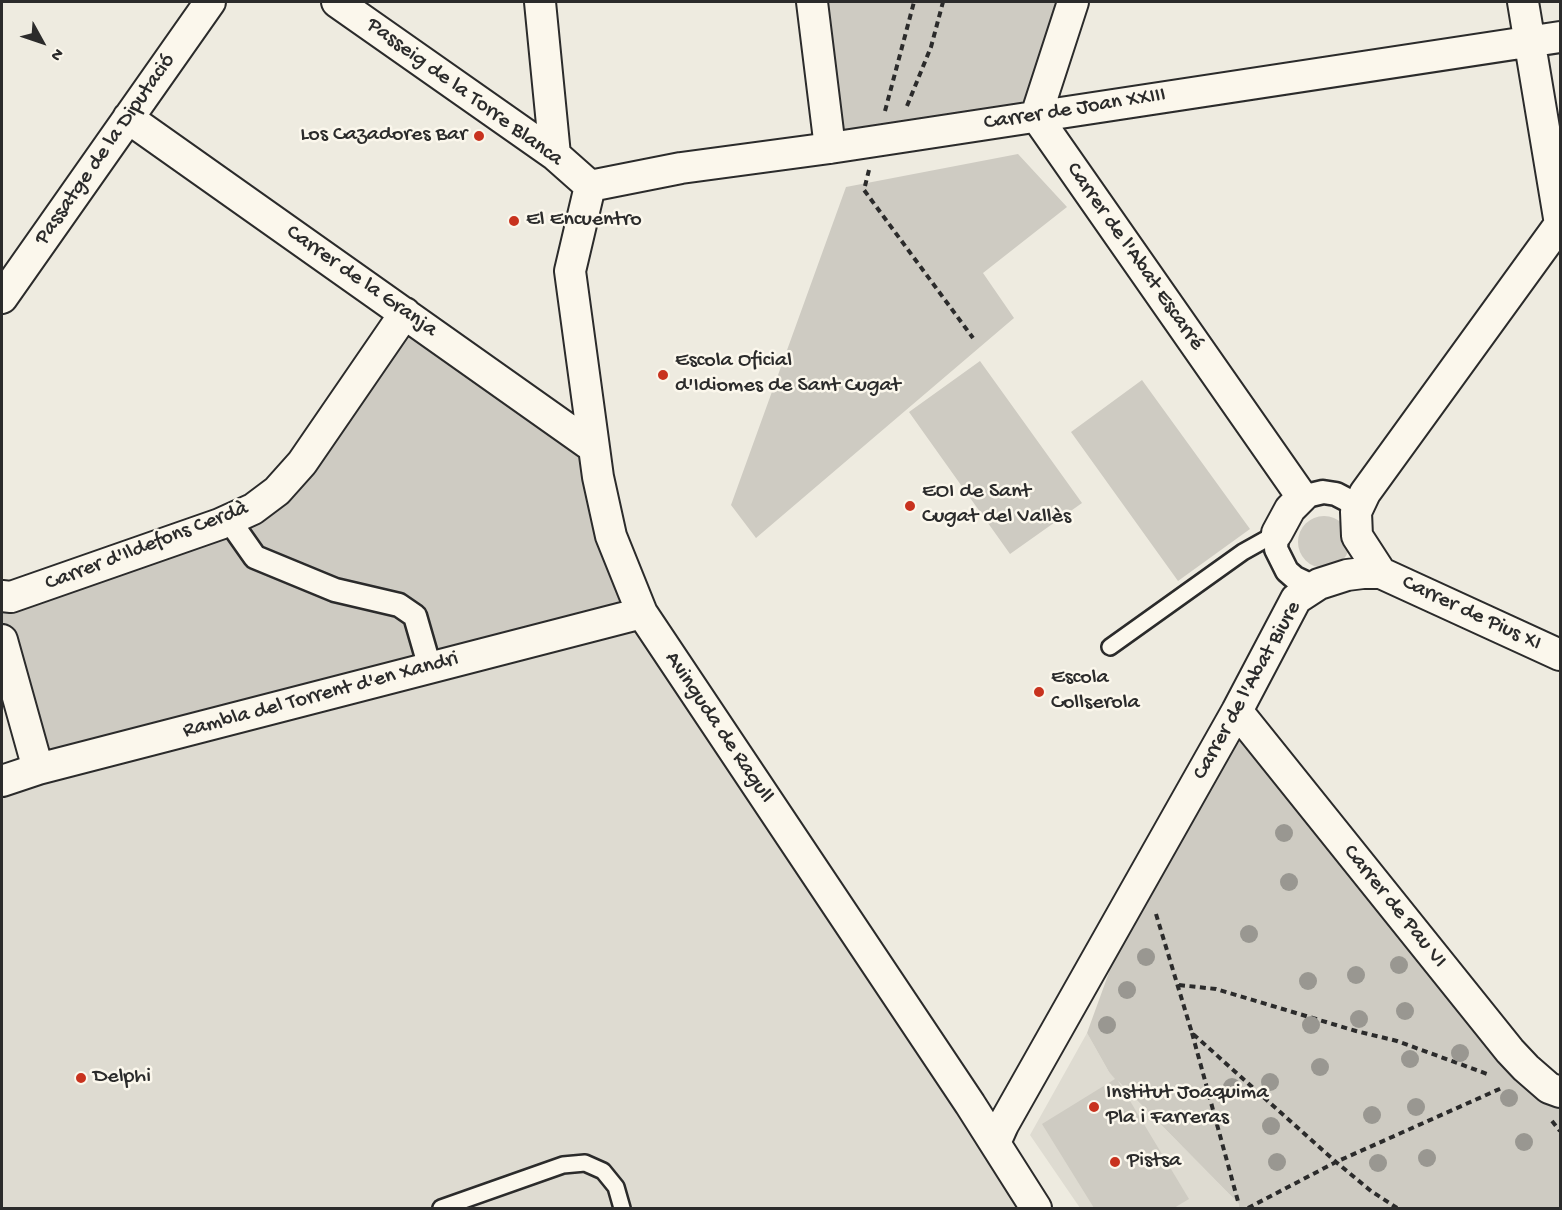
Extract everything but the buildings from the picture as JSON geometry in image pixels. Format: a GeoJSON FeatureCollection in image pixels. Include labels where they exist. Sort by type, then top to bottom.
{"type":"FeatureCollection","features":[{"type":"Feature","properties":{"kind":"street","name":"Passatge de la Diputació"},"geometry":{"type":"LineString","coordinates":[[2,298],[210,2]]}},
{"type":"Feature","properties":{"kind":"street","name":"Passeig de la Torre Blanca"},"geometry":{"type":"LineString","coordinates":[[337,2],[555,155],[590,186]]}},
{"type":"Feature","properties":{"kind":"street"},"geometry":{"type":"LineString","coordinates":[[540,2],[555,155]]}},
{"type":"Feature","properties":{"kind":"street"},"geometry":{"type":"LineString","coordinates":[[812,2],[830,148]]}},
{"type":"Feature","properties":{"kind":"street"},"geometry":{"type":"LineString","coordinates":[[1036,116],[1073,2]]}},
{"type":"Feature","properties":{"kind":"street"},"geometry":{"type":"LineString","coordinates":[[1381,573],[1358,536],[1356,512],[1365,493],[1560,224],[1523,2]]}},
{"type":"Feature","properties":{"kind":"street","name":"Carrer de Joan XXIII"},"geometry":{"type":"LineString","coordinates":[[590,186],[681,168],[830,148],[1560,37]]}},
{"type":"Feature","properties":{"kind":"street","name":"Carrer de l'Abat Escarré"},"geometry":{"type":"LineString","coordinates":[[1036,116],[1302,497]]}},
{"type":"Feature","properties":{"kind":"street","name":"Carrer de la Granja"},"geometry":{"type":"LineString","coordinates":[[128,118],[593,447]]}},
{"type":"Feature","properties":{"kind":"street","name":"Avinguda de Ragull"},"geometry":{"type":"LineString","coordinates":[[590,186],[570,271],[598,477],[611,536],[642,613],[995,1143],[1036,1209]]}},
{"type":"Feature","properties":{"kind":"street","name":"Carrer d'Ildefons Cerdà"},"geometry":{"type":"LineString","coordinates":[[6,597],[229,520],[253,509],[277,490],[302,463],[405,313]]}},
{"type":"Feature","properties":{"kind":"street"},"geometry":{"type":"LineString","coordinates":[[1314,587],[1295,578],[1287,571],[1276,549],[1277,533],[1290,509],[1302,497],[1323,492],[1336,494],[1359,506]]}},
{"type":"Feature","properties":{"kind":"street"},"geometry":{"type":"LineString","coordinates":[[229,520],[255,557],[335,590],[399,605],[416,616],[430,668]]}},
{"type":"Feature","properties":{"kind":"street","name":"Carrer de l'Abat Biure"},"geometry":{"type":"LineString","coordinates":[[995,1143],[1003,1125],[1237,711],[1296,599],[1314,587],[1347,575],[1381,573]]}},
{"type":"Feature","properties":{"kind":"street","name":"Carrer de Pius XI"},"geometry":{"type":"LineString","coordinates":[[1381,573],[1560,655]]}},
{"type":"Feature","properties":{"kind":"street","name":"Rambla del Torrent d'en Xandri"},"geometry":{"type":"LineString","coordinates":[[2,781],[38,769],[642,613]]}},
{"type":"Feature","properties":{"kind":"street"},"geometry":{"type":"LineString","coordinates":[[2,640],[38,769]]}},
{"type":"Feature","properties":{"kind":"street","name":"Carrer de Pau VI"},"geometry":{"type":"LineString","coordinates":[[1237,711],[1510,1052],[1549,1088],[1560,1092]]}},
{"type":"Feature","properties":{"kind":"lane"},"geometry":{"type":"LineString","coordinates":[[1110,647],[1244,552],[1277,533]]}},
{"type":"Feature","properties":{"kind":"lane"},"geometry":{"type":"LineString","coordinates":[[441,1209],[563,1165],[585,1163],[603,1171],[616,1187],[622,1209]]}},
{"type":"Feature","properties":{"kind":"path"},"geometry":{"type":"LineString","coordinates":[[886,139],[914,2]]}},
{"type":"Feature","properties":{"kind":"path"},"geometry":{"type":"LineString","coordinates":[[943,2],[931,47],[864,190],[973,338]]}},
{"type":"Feature","properties":{"kind":"path"},"geometry":{"type":"LineString","coordinates":[[1144,876],[1192,1033],[1239,1204]]}},
{"type":"Feature","properties":{"kind":"path"},"geometry":{"type":"LineString","coordinates":[[1178,985],[1216,989],[1397,1041],[1498,1078]]}},
{"type":"Feature","properties":{"kind":"path"},"geometry":{"type":"LineString","coordinates":[[1192,1033],[1336,1162],[1397,1209]]}},
{"type":"Feature","properties":{"kind":"path"},"geometry":{"type":"LineString","coordinates":[[1248,1209],[1336,1162],[1510,1084]]}},
{"type":"Feature","properties":{"kind":"shaded area"},"geometry":{"type":"Polygon","coordinates":[[[814,2],[1074,2],[1036,116],[830,148],[814,2]]]}},
{"type":"Feature","properties":{"kind":"shaded area"},"geometry":{"type":"Polygon","coordinates":[[[1018,154],[1067,207],[983,273],[1014,318],[756,538],[731,505],[846,187],[1018,154]]]}},
{"type":"Feature","properties":{"kind":"shaded area"},"geometry":{"type":"Polygon","coordinates":[[[405,313],[593,447],[642,613],[38,769],[2,640],[2,596],[253,509],[405,313]]]}},
{"type":"Feature","properties":{"kind":"shaded area"},"geometry":{"type":"Polygon","coordinates":[[[980,361],[1082,503],[1010,554],[909,412],[980,361]]]}},
{"type":"Feature","properties":{"kind":"shaded area"},"geometry":{"type":"Polygon","coordinates":[[[1142,380],[1250,529],[1178,581],[1071,432],[1142,380]]]}},
{"type":"Feature","properties":{"kind":"shaded area"},"geometry":{"type":"Polygon","coordinates":[[[1324,516],[1338,520],[1346,528],[1350,542],[1346,556],[1338,564],[1324,568],[1310,564],[1302,556],[1298,542],[1302,528],[1310,520],[1324,516]]]}},
{"type":"Feature","properties":{"kind":"shaded area"},"geometry":{"type":"Polygon","coordinates":[[[642,613],[1039,1208],[2,1208],[2,781],[642,613]]]}},
{"type":"Feature","properties":{"kind":"shaded area"},"geometry":{"type":"Polygon","coordinates":[[[1237,711],[1560,1092],[1560,1208],[1239,1208],[1239,1204],[1118,1081],[1189,1199],[1174,1208],[1094,1208],[1042,1124],[1115,1079],[1087,1033],[1144,876],[1237,711]]]}},
{"type":"Feature","properties":{"kind":"shaded area","name":"Institut Joaquima Pla i Farreras"},"geometry":{"type":"Polygon","coordinates":[[[1087,1033],[1109,1072],[1243,1208],[1080,1208],[1030,1135],[1087,1033]]]}},
{"type":"Feature","properties":{"kind":"place","name":"Los Cazadores Bar"},"geometry":{"type":"Point","coordinates":[479,136]}},
{"type":"Feature","properties":{"kind":"place","name":"El Encuentro"},"geometry":{"type":"Point","coordinates":[514,221]}},
{"type":"Feature","properties":{"kind":"place","name":"Escola Oficial d'Idiomes de Sant Cugat"},"geometry":{"type":"Point","coordinates":[663,375]}},
{"type":"Feature","properties":{"kind":"place","name":"EOI de Sant Cugat del Vallès"},"geometry":{"type":"Point","coordinates":[910,506]}},
{"type":"Feature","properties":{"kind":"place","name":"Escola Collserola"},"geometry":{"type":"Point","coordinates":[1039,692]}},
{"type":"Feature","properties":{"kind":"place","name":"Delphi"},"geometry":{"type":"Point","coordinates":[81,1078]}},
{"type":"Feature","properties":{"kind":"place","name":"Institut Joaquima Pla i Farreras"},"geometry":{"type":"Point","coordinates":[1094,1107]}},
{"type":"Feature","properties":{"kind":"place","name":"Pistsa"},"geometry":{"type":"Point","coordinates":[1115,1162]}}]}
